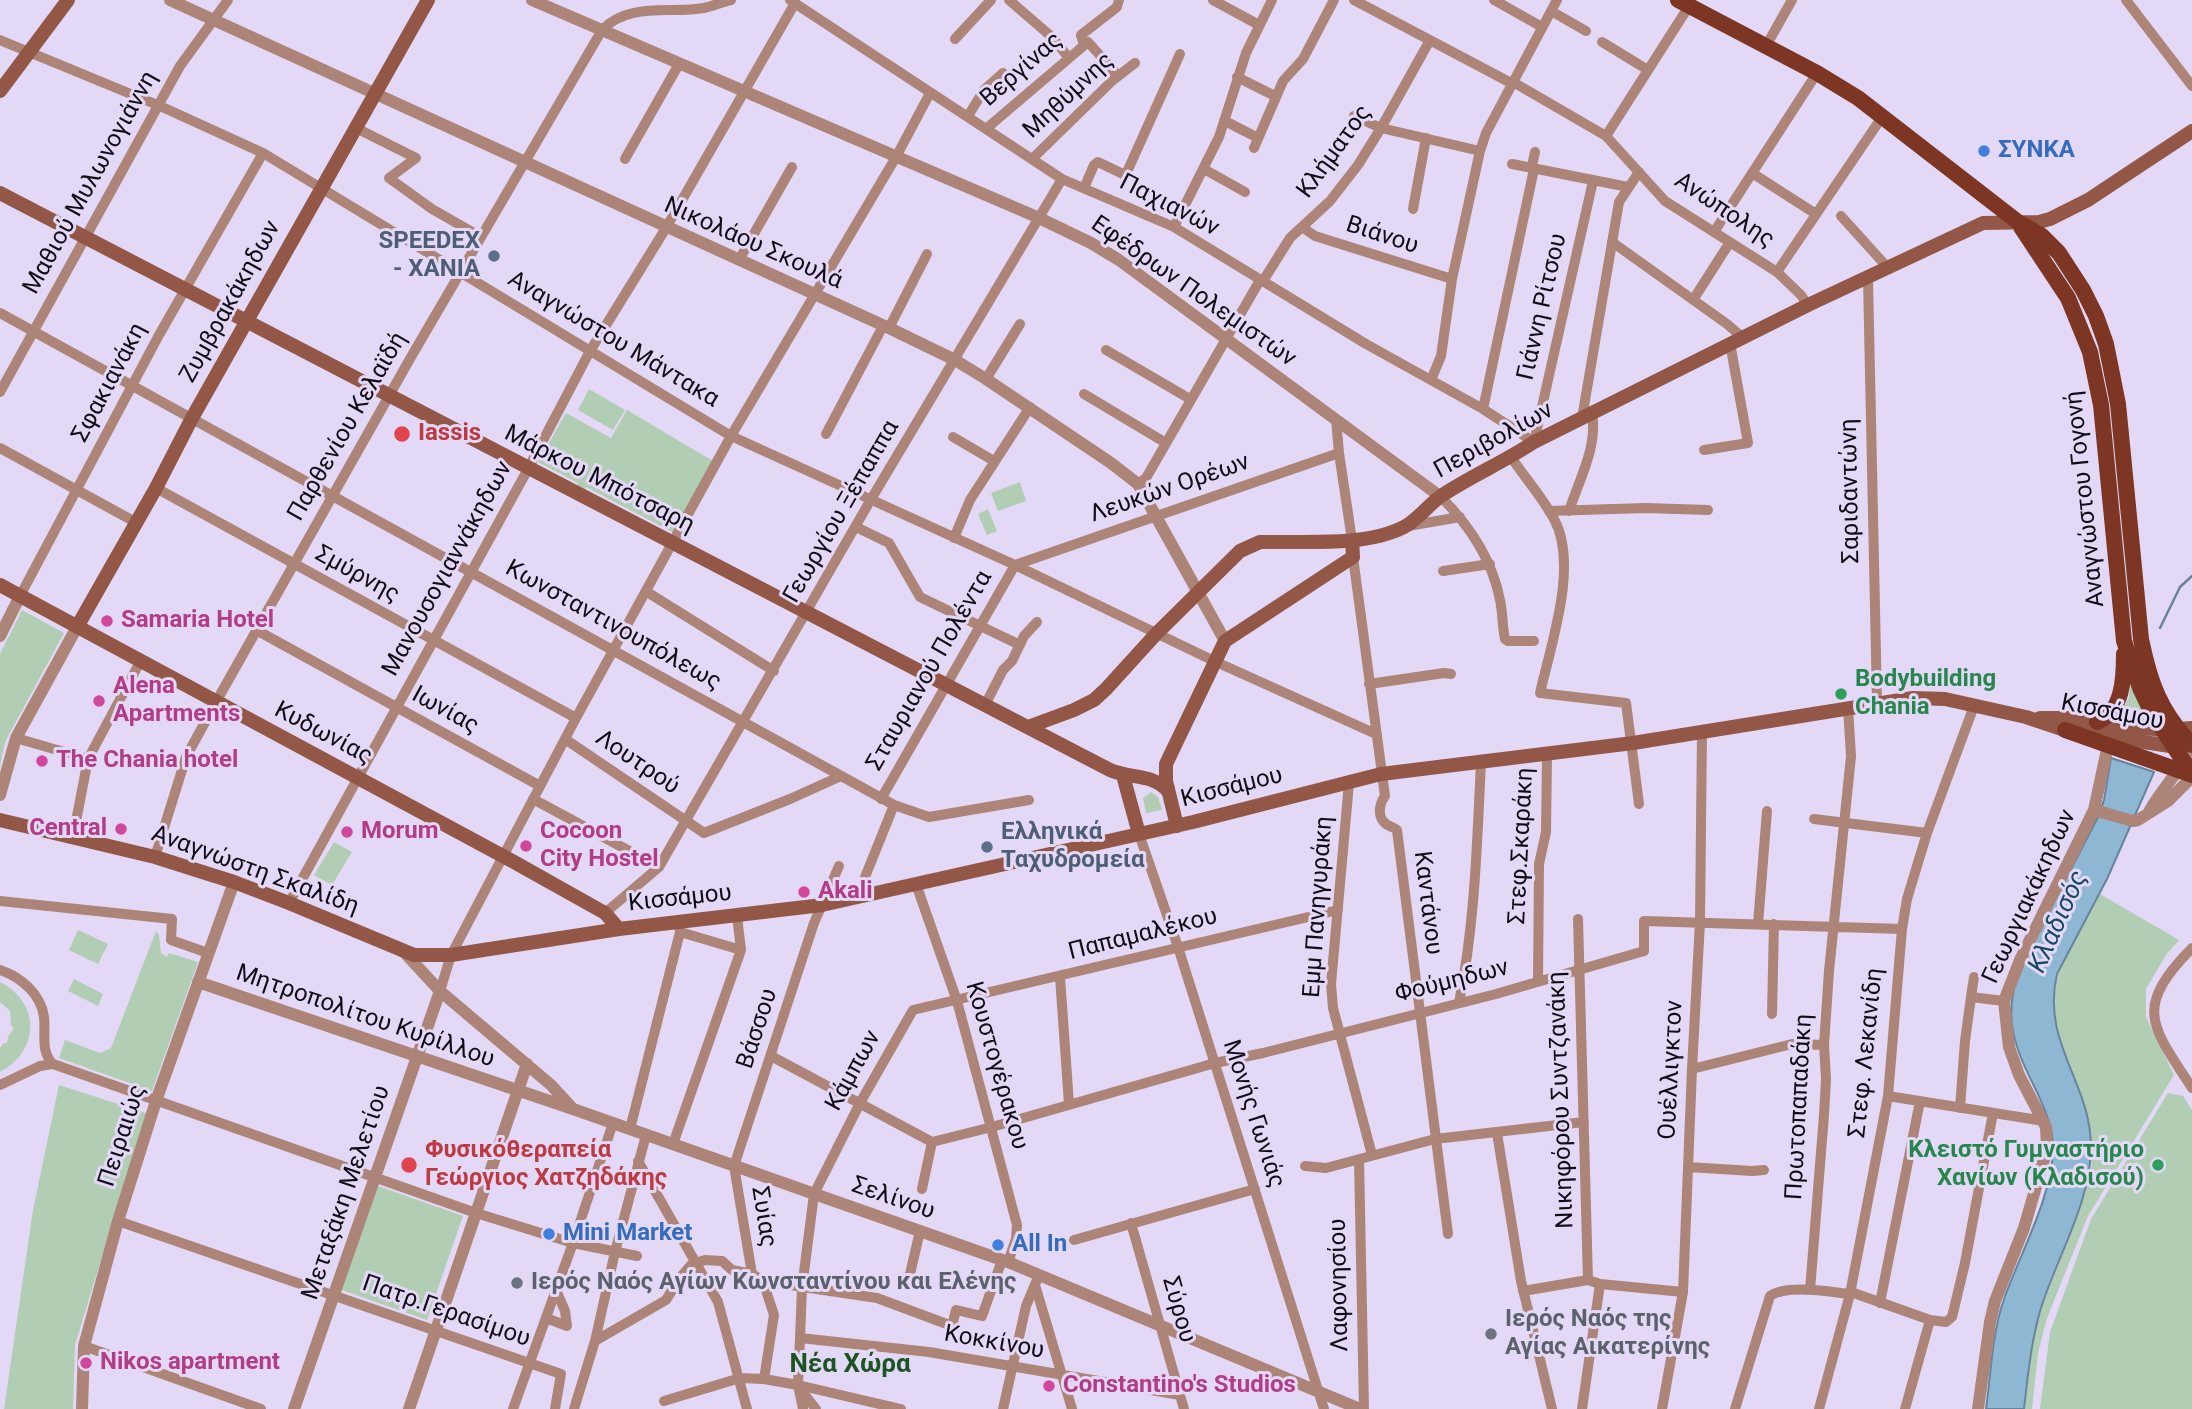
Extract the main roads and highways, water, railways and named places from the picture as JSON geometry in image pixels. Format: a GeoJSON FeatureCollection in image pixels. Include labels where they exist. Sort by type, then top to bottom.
{"type":"FeatureCollection","features":[{"type":"Feature","properties":{"kind":"main road"},"geometry":{"type":"LineString","coordinates":[[0,91],[68,0]]}},
{"type":"Feature","properties":{"kind":"main road","name":"Ζυμβρακάκηδων"},"geometry":{"type":"LineString","coordinates":[[77,627],[428,0]]}},
{"type":"Feature","properties":{"kind":"main road","name":"Αναγνώστου Γογονή"},"geometry":{"type":"LineString","coordinates":[[1689,3],[1858,98],[2018,222],[2042,236],[2059,253],[2087,299],[2106,344],[2119,404],[2141,639],[2152,685],[2178,730],[2174,747],[2190,763]]}},
{"type":"Feature","properties":{"kind":"main road","name":"Περιβολίων"},"geometry":{"type":"LineString","coordinates":[[1028,727],[1094,700],[1156,634],[1248,546],[1260,542],[1352,540],[1386,534],[1405,527],[1441,496],[1534,442],[1736,340],[1983,223],[2045,221],[2080,205],[2192,131]]}},
{"type":"Feature","properties":{"kind":"main road","name":"Μάρκου Μπότσαρη"},"geometry":{"type":"LineString","coordinates":[[0,193],[1103,766],[1124,775],[1147,778]]}},
{"type":"Feature","properties":{"kind":"main road","name":"Αναγνώστου Γογονή"},"geometry":{"type":"LineString","coordinates":[[2018,222],[2068,298],[2081,325],[2098,380],[2124,641],[2140,688],[2178,730]]}},
{"type":"Feature","properties":{"kind":"main road"},"geometry":{"type":"LineString","coordinates":[[1147,778],[1160,775],[1225,641],[1353,557],[1352,540]]}},
{"type":"Feature","properties":{"kind":"main road","name":"Κυδωνίας"},"geometry":{"type":"LineString","coordinates":[[0,585],[504,856],[605,913],[619,929]]}},
{"type":"Feature","properties":{"kind":"main road"},"geometry":{"type":"LineString","coordinates":[[2097,722],[2109,714],[2120,691],[2124,641]]}},
{"type":"Feature","properties":{"kind":"main road","name":"Κισσάμου"},"geometry":{"type":"LineString","coordinates":[[451,955],[619,929],[679,927],[822,905],[1139,834],[1381,774],[1633,743],[1877,702],[1932,698],[2026,717],[2065,730],[2174,747]]}},
{"type":"Feature","properties":{"kind":"main road","name":"Κισσάμου"},"geometry":{"type":"LineString","coordinates":[[2026,717],[2067,718],[2178,730]]}},
{"type":"Feature","properties":{"kind":"main road"},"geometry":{"type":"LineString","coordinates":[[2065,730],[2108,745],[2190,763]]}},
{"type":"Feature","properties":{"kind":"main road"},"geometry":{"type":"LineString","coordinates":[[2178,730],[2190,763]]}},
{"type":"Feature","properties":{"kind":"main road"},"geometry":{"type":"LineString","coordinates":[[1166,764],[1168,791],[1177,825]]}},
{"type":"Feature","properties":{"kind":"main road","name":"Μάρκου Μπότσαρη"},"geometry":{"type":"LineString","coordinates":[[1103,766],[1140,785],[1147,778]]}},
{"type":"Feature","properties":{"kind":"main road"},"geometry":{"type":"LineString","coordinates":[[1147,778],[1168,791]]}},
{"type":"Feature","properties":{"kind":"main road"},"geometry":{"type":"LineString","coordinates":[[1124,779],[1139,834]]}},
{"type":"Feature","properties":{"kind":"main road","name":"Αναγνώστη Σκαλίδη"},"geometry":{"type":"LineString","coordinates":[[0,820],[155,857],[234,882],[414,956],[451,955]]}},
{"type":"Feature","properties":{"kind":"water","name":"Κλαδισός"},"geometry":{"type":"Polygon","coordinates":[[[2111,758],[2154,772],[2107,879],[2057,974],[2054,998],[2055,1021],[2060,1041],[2089,1122],[2090,1166],[2080,1207],[2041,1308],[2032,1345],[2024,1409],[1986,1409],[2000,1312],[2042,1205],[2052,1166],[2052,1133],[2048,1119],[2022,1060],[2013,1031],[2011,1016],[2015,984],[2021,966],[2099,815],[2111,758]]]}},
{"type":"Feature","properties":{"kind":"waterway"},"geometry":{"type":"LineString","coordinates":[[2160,628],[2180,587],[2192,576]]}},
{"type":"Feature","properties":{"kind":"place","name":"ΣΥΝΚΑ"},"geometry":{"type":"Point","coordinates":[1984,151]}},
{"type":"Feature","properties":{"kind":"place","name":"SPEEDEX - ΧΑΝΙΑ"},"geometry":{"type":"Point","coordinates":[494,256]}},
{"type":"Feature","properties":{"kind":"place","name":"Iassis"},"geometry":{"type":"Point","coordinates":[402,434]}},
{"type":"Feature","properties":{"kind":"place","name":"Samaria Hotel"},"geometry":{"type":"Point","coordinates":[107,621]}},
{"type":"Feature","properties":{"kind":"place","name":"Bodybuilding Chania"},"geometry":{"type":"Point","coordinates":[1841,694]}},
{"type":"Feature","properties":{"kind":"place","name":"Alena Apartments"},"geometry":{"type":"Point","coordinates":[99,701]}},
{"type":"Feature","properties":{"kind":"place","name":"The Chania hotel"},"geometry":{"type":"Point","coordinates":[42,761]}},
{"type":"Feature","properties":{"kind":"place","name":"Central"},"geometry":{"type":"Point","coordinates":[121,829]}},
{"type":"Feature","properties":{"kind":"place","name":"Morum"},"geometry":{"type":"Point","coordinates":[347,832]}},
{"type":"Feature","properties":{"kind":"place","name":"Cocoon City Hostel"},"geometry":{"type":"Point","coordinates":[526,846]}},
{"type":"Feature","properties":{"kind":"place","name":"Ελληνικά Ταχυδρομεία"},"geometry":{"type":"Point","coordinates":[987,847]}},
{"type":"Feature","properties":{"kind":"place","name":"Akali"},"geometry":{"type":"Point","coordinates":[804,892]}},
{"type":"Feature","properties":{"kind":"place","name":"Φυσικόθεραπεία Γεώργιος Χατζηδάκης"},"geometry":{"type":"Point","coordinates":[409,1165]}},
{"type":"Feature","properties":{"kind":"place","name":"Κλειστό Γυμναστήριο Χανίων (Κλαδισού)"},"geometry":{"type":"Point","coordinates":[2158,1165]}},
{"type":"Feature","properties":{"kind":"place","name":"Mini Market"},"geometry":{"type":"Point","coordinates":[549,1234]}},
{"type":"Feature","properties":{"kind":"place","name":"All In"},"geometry":{"type":"Point","coordinates":[998,1245]}},
{"type":"Feature","properties":{"kind":"place","name":"Ιερός Ναός Αγίων Κωνσταντίνου και Ελένης"},"geometry":{"type":"Point","coordinates":[517,1283]}},
{"type":"Feature","properties":{"kind":"place","name":"Ιερός Ναός της Αγίας Αικατερίνης"},"geometry":{"type":"Point","coordinates":[1491,1334]}},
{"type":"Feature","properties":{"kind":"place","name":"Nikos apartment"},"geometry":{"type":"Point","coordinates":[86,1363]}},
{"type":"Feature","properties":{"kind":"place","name":"Constantino's Studios"},"geometry":{"type":"Point","coordinates":[1049,1386]}},
{"type":"Feature","properties":{"kind":"district","name":"Νέα Χώρα"},"geometry":{"type":"Point","coordinates":[850,1365]}}]}
